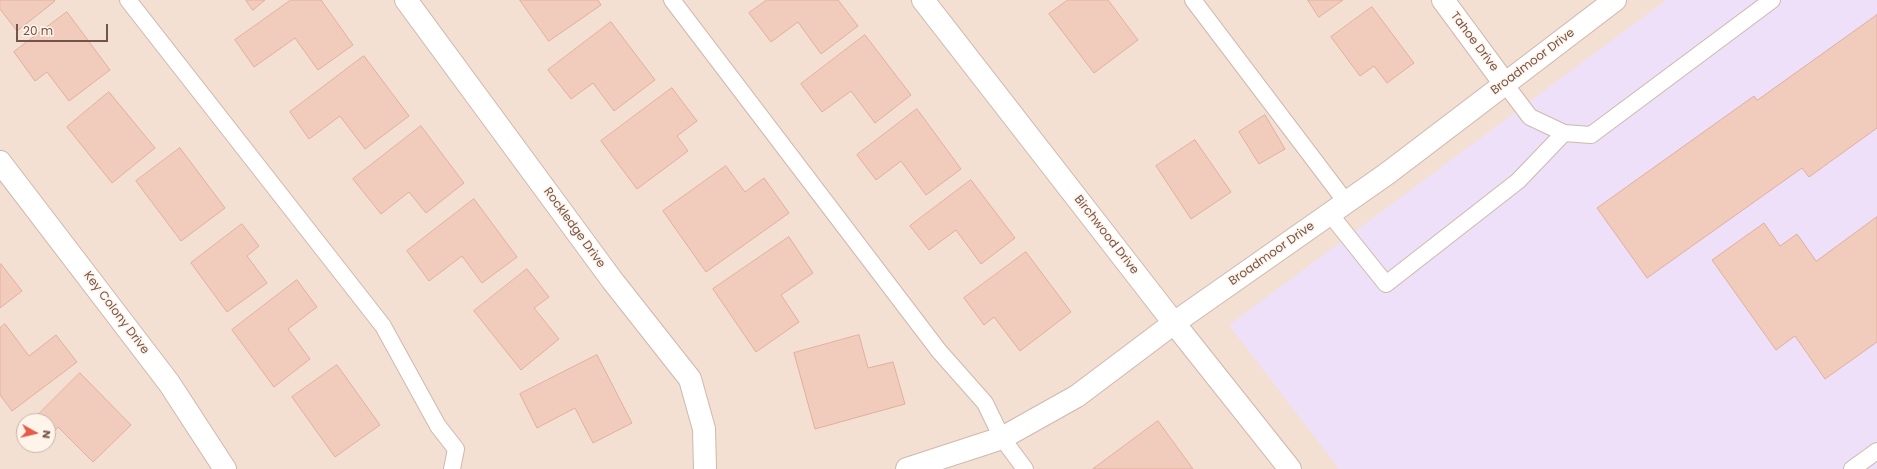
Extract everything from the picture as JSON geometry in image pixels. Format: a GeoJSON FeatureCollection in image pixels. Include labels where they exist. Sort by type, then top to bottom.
{"type":"FeatureCollection","features":[{"type":"Feature","properties":{"kind":"street","name":"Rockledge Drive"},"geometry":{"type":"LineString","coordinates":[[406,0],[612,280],[690,379],[704,429],[705,469]]}},
{"type":"Feature","properties":{"kind":"street","name":"Birchwood Drive"},"geometry":{"type":"LineString","coordinates":[[923,0],[1174,323],[1290,469]]}},
{"type":"Feature","properties":{"kind":"street","name":"Tahoe Drive"},"geometry":{"type":"LineString","coordinates":[[1443,0],[1505,84]]}},
{"type":"Feature","properties":{"kind":"street","name":"Broadmoor Drive"},"geometry":{"type":"LineString","coordinates":[[907,469],[1002,438],[1077,396],[1174,323],[1388,172],[1616,0]]}},
{"type":"Feature","properties":{"kind":"street","name":"Key Colony Drive"},"geometry":{"type":"LineString","coordinates":[[0,162],[169,383],[225,469]]}},
{"type":"Feature","properties":{"kind":"lane"},"geometry":{"type":"LineString","coordinates":[[128,0],[382,326],[438,426],[456,449],[452,469]]}},
{"type":"Feature","properties":{"kind":"lane"},"geometry":{"type":"LineString","coordinates":[[672,0],[939,351],[986,403],[1002,438],[1025,469]]}},
{"type":"Feature","properties":{"kind":"lane"},"geometry":{"type":"LineString","coordinates":[[1193,0],[1338,208],[1386,284],[1518,181],[1564,133]]}},
{"type":"Feature","properties":{"kind":"lane"},"geometry":{"type":"LineString","coordinates":[[1505,84],[1530,117],[1564,133],[1591,135],[1772,0]]}},
{"type":"Feature","properties":{"kind":"lane"},"geometry":{"type":"LineString","coordinates":[[1852,469],[1877,451]]}},
{"type":"Feature","properties":{"kind":"shaded area"},"geometry":{"type":"Polygon","coordinates":[[[0,0],[1877,0],[1877,469],[0,469],[0,0]]]}},
{"type":"Feature","properties":{"kind":"shaded area"},"geometry":{"type":"Polygon","coordinates":[[[1666,0],[1877,0],[1877,469],[1339,469],[1229,325],[1666,0]]]}},
{"type":"Feature","properties":{"kind":"building"},"geometry":{"type":"Polygon","coordinates":[[[0,0],[55,1],[17,31],[0,9],[0,0]]]}},
{"type":"Feature","properties":{"kind":"building"},"geometry":{"type":"Polygon","coordinates":[[[246,0],[265,0],[253,10],[246,0]]]}},
{"type":"Feature","properties":{"kind":"building"},"geometry":{"type":"Polygon","coordinates":[[[291,0],[321,0],[353,45],[318,70],[295,38],[254,67],[235,40],[291,0]]]}},
{"type":"Feature","properties":{"kind":"building"},"geometry":{"type":"Polygon","coordinates":[[[520,0],[598,0],[601,5],[549,41],[520,0]]]}},
{"type":"Feature","properties":{"kind":"building"},"geometry":{"type":"Polygon","coordinates":[[[767,0],[838,0],[858,26],[821,54],[798,22],[771,42],[749,13],[767,0]]]}},
{"type":"Feature","properties":{"kind":"building"},"geometry":{"type":"Polygon","coordinates":[[[1068,0],[1108,0],[1138,40],[1094,73],[1049,14],[1068,0]]]}},
{"type":"Feature","properties":{"kind":"building"},"geometry":{"type":"Polygon","coordinates":[[[1308,0],[1343,0],[1319,17],[1308,0]]]}},
{"type":"Feature","properties":{"kind":"building"},"geometry":{"type":"Polygon","coordinates":[[[1372,7],[1414,63],[1387,83],[1374,66],[1360,76],[1331,37],[1372,7]]]}},
{"type":"Feature","properties":{"kind":"building"},"geometry":{"type":"Polygon","coordinates":[[[67,12],[110,70],[69,101],[47,72],[35,81],[14,52],[67,12]]]}},
{"type":"Feature","properties":{"kind":"building"},"geometry":{"type":"Polygon","coordinates":[[[1877,15],[1877,128],[1809,177],[1802,168],[1647,278],[1597,208],[1754,96],[1757,100],[1877,15]]]}},
{"type":"Feature","properties":{"kind":"building"},"geometry":{"type":"Polygon","coordinates":[[[611,22],[655,80],[614,111],[593,83],[571,99],[548,70],[611,22]]]}},
{"type":"Feature","properties":{"kind":"building"},"geometry":{"type":"Polygon","coordinates":[[[865,35],[911,95],[875,123],[851,91],[822,112],[801,84],[865,35]]]}},
{"type":"Feature","properties":{"kind":"building"},"geometry":{"type":"Polygon","coordinates":[[[364,56],[409,116],[365,149],[340,116],[309,139],[290,112],[364,56]]]}},
{"type":"Feature","properties":{"kind":"building"},"geometry":{"type":"Polygon","coordinates":[[[672,88],[697,121],[677,136],[688,151],[637,189],[601,141],[672,88]]]}},
{"type":"Feature","properties":{"kind":"building"},"geometry":{"type":"Polygon","coordinates":[[[109,92],[155,148],[112,183],[67,127],[109,92]]]}},
{"type":"Feature","properties":{"kind":"building"},"geometry":{"type":"Polygon","coordinates":[[[917,109],[961,169],[926,195],[901,161],[876,180],[857,155],[917,109]]]}},
{"type":"Feature","properties":{"kind":"building"},"geometry":{"type":"Polygon","coordinates":[[[1265,115],[1285,149],[1259,164],[1239,132],[1265,115]]]}},
{"type":"Feature","properties":{"kind":"building"},"geometry":{"type":"Polygon","coordinates":[[[421,126],[464,183],[426,213],[409,192],[381,214],[353,179],[421,126]]]}},
{"type":"Feature","properties":{"kind":"building"},"geometry":{"type":"Polygon","coordinates":[[[1195,140],[1231,192],[1191,219],[1156,166],[1195,140]]]}},
{"type":"Feature","properties":{"kind":"building"},"geometry":{"type":"Polygon","coordinates":[[[180,148],[225,208],[181,241],[136,181],[180,148]]]}},
{"type":"Feature","properties":{"kind":"building"},"geometry":{"type":"Polygon","coordinates":[[[726,166],[745,192],[764,178],[789,213],[706,272],[663,211],[726,166]]]}},
{"type":"Feature","properties":{"kind":"building"},"geometry":{"type":"Polygon","coordinates":[[[971,180],[1015,238],[981,264],[956,230],[929,250],[910,226],[971,180]]]}},
{"type":"Feature","properties":{"kind":"building"},"geometry":{"type":"Polygon","coordinates":[[[474,199],[517,257],[482,283],[462,256],[429,281],[407,251],[474,199]]]}},
{"type":"Feature","properties":{"kind":"building"},"geometry":{"type":"Polygon","coordinates":[[[1877,217],[1877,342],[1825,379],[1795,336],[1776,350],[1712,260],[1764,223],[1780,246],[1797,234],[1816,261],[1877,217]]]}},
{"type":"Feature","properties":{"kind":"building"},"geometry":{"type":"Polygon","coordinates":[[[242,224],[259,246],[247,256],[267,283],[227,312],[191,263],[242,224]]]}},
{"type":"Feature","properties":{"kind":"building"},"geometry":{"type":"Polygon","coordinates":[[[789,237],[813,273],[781,295],[799,322],[756,352],[713,289],[789,237]]]}},
{"type":"Feature","properties":{"kind":"building"},"geometry":{"type":"Polygon","coordinates":[[[1026,252],[1071,312],[1020,351],[994,317],[984,325],[964,298],[1026,252]]]}},
{"type":"Feature","properties":{"kind":"building"},"geometry":{"type":"Polygon","coordinates":[[[1,264],[22,291],[0,308],[0,265],[1,264]]]}},
{"type":"Feature","properties":{"kind":"building"},"geometry":{"type":"Polygon","coordinates":[[[527,269],[549,297],[534,308],[559,339],[521,370],[474,311],[527,269]]]}},
{"type":"Feature","properties":{"kind":"building"},"geometry":{"type":"Polygon","coordinates":[[[297,280],[317,307],[288,329],[310,359],[274,387],[232,330],[297,280]]]}},
{"type":"Feature","properties":{"kind":"building"},"geometry":{"type":"Polygon","coordinates":[[[5,324],[29,356],[56,335],[77,362],[12,411],[0,395],[0,328],[5,324]]]}},
{"type":"Feature","properties":{"kind":"building"},"geometry":{"type":"Polygon","coordinates":[[[859,335],[868,368],[893,362],[905,404],[815,429],[794,353],[859,335]]]}},
{"type":"Feature","properties":{"kind":"building"},"geometry":{"type":"Polygon","coordinates":[[[597,355],[632,423],[593,443],[575,408],[537,428],[520,394],[597,355]]]}},
{"type":"Feature","properties":{"kind":"building"},"geometry":{"type":"Polygon","coordinates":[[[337,365],[380,425],[335,457],[292,397],[337,365]]]}},
{"type":"Feature","properties":{"kind":"building"},"geometry":{"type":"Polygon","coordinates":[[[80,373],[131,425],[93,462],[58,427],[56,429],[56,413],[40,413],[80,373]]]}},
{"type":"Feature","properties":{"kind":"building"},"geometry":{"type":"Polygon","coordinates":[[[1158,421],[1193,469],[1093,469],[1158,421]]]}}]}
